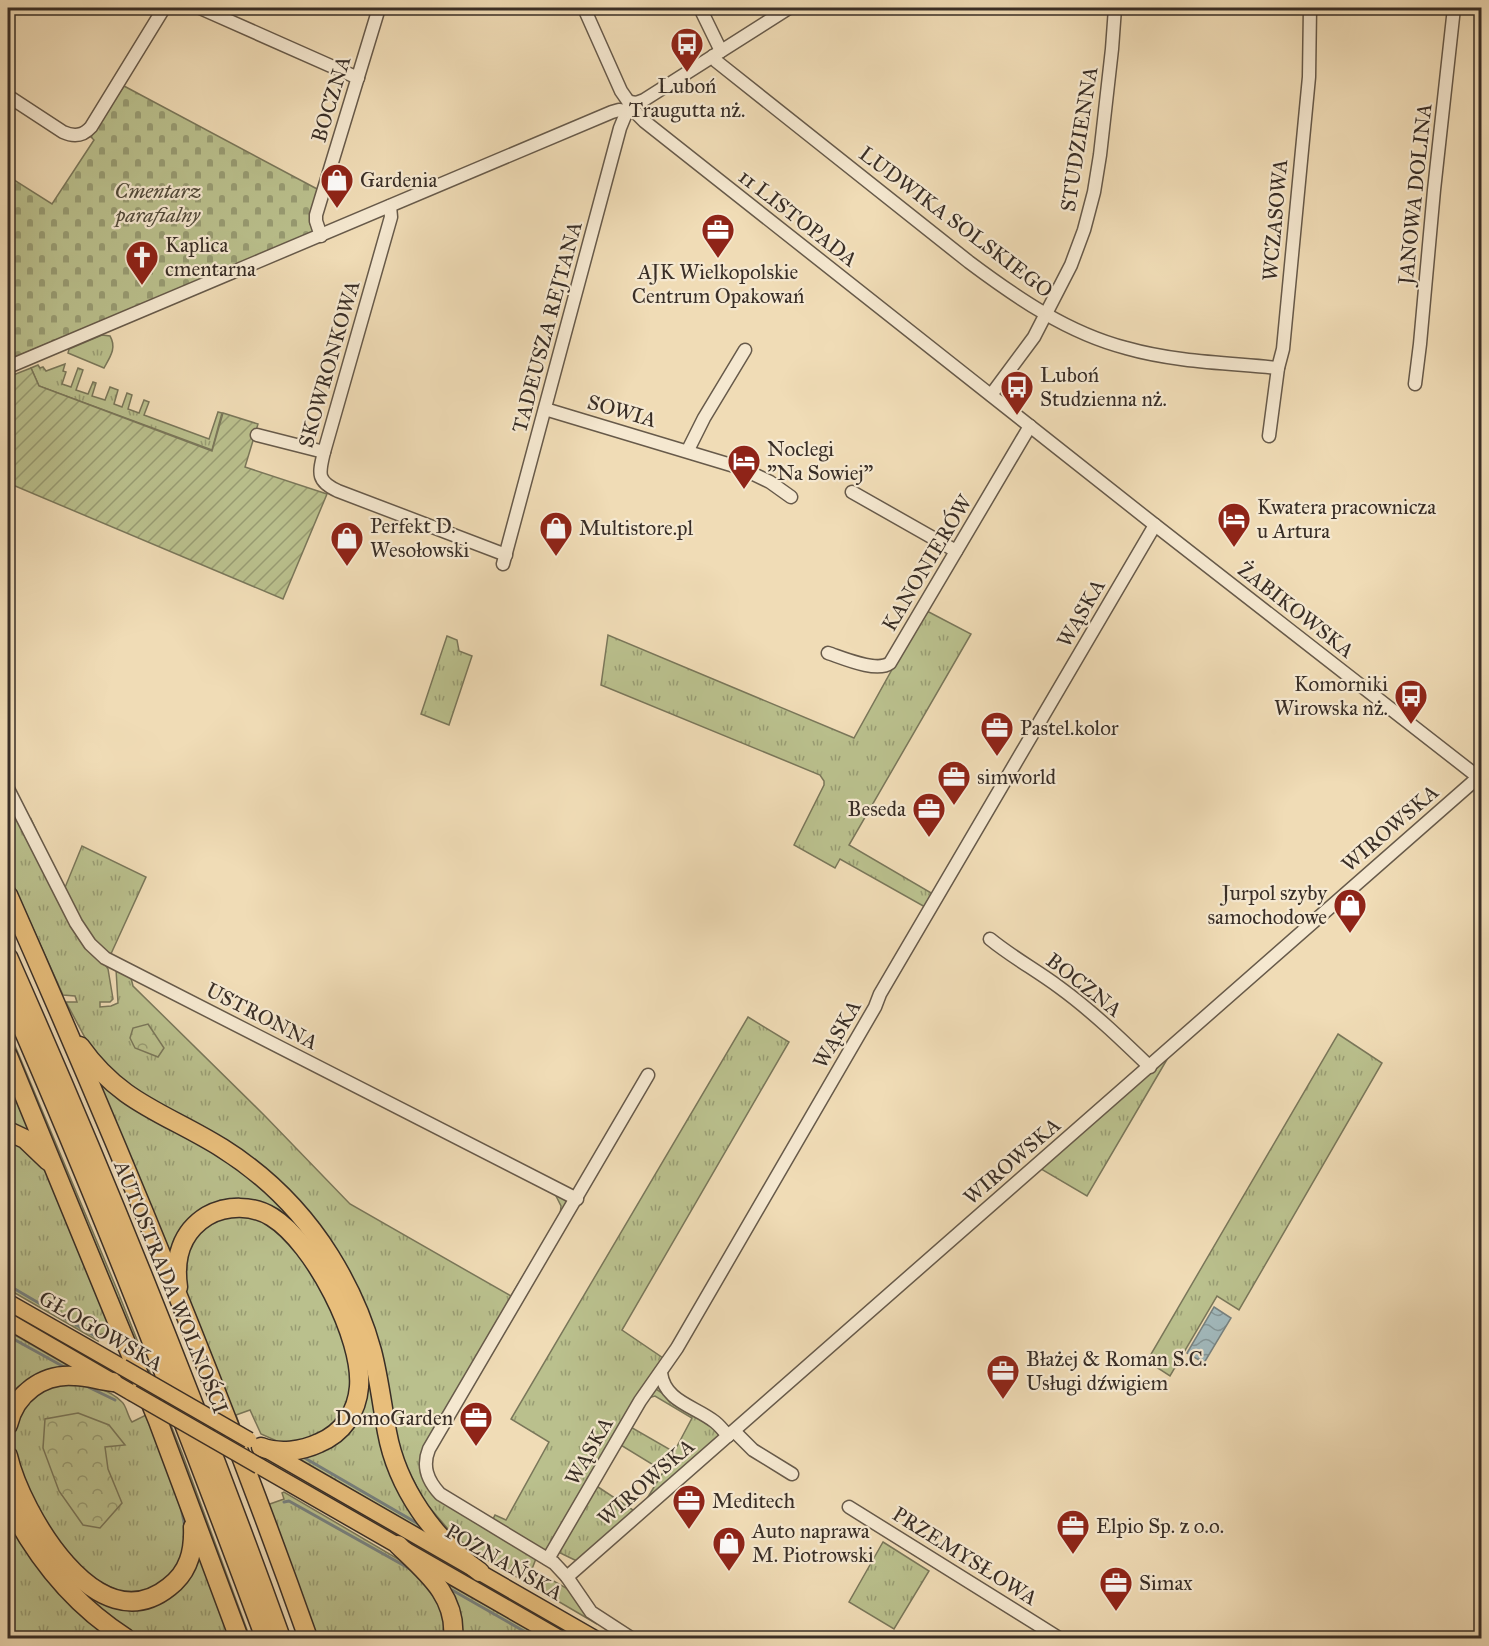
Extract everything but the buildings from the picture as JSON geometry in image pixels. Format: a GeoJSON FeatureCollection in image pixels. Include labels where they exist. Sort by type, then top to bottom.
{"type":"FeatureCollection","features":[{"type":"Feature","properties":{"kind":"highway"},"geometry":{"type":"LineString","coordinates":[[8,895],[63,1019],[182,1307],[308,1637]]}},
{"type":"Feature","properties":{"kind":"highway","name":"AUTOSTRADA WOLNOŚCI"},"geometry":{"type":"LineString","coordinates":[[8,957],[127,1236],[213,1453],[281,1638]]}},
{"type":"Feature","properties":{"kind":"highway","name":"AUTOSTRADA WOLNOŚCI"},"geometry":{"type":"LineString","coordinates":[[8,995],[122,1267],[216,1505],[265,1638]]}},
{"type":"Feature","properties":{"kind":"highway"},"geometry":{"type":"LineString","coordinates":[[63,1019],[95,1065],[119,1089],[149,1109],[210,1141],[247,1166],[285,1200],[318,1239],[347,1287],[366,1331],[374,1360],[388,1439],[405,1483],[437,1532],[457,1554],[480,1572]]}},
{"type":"Feature","properties":{"kind":"highway"},"geometry":{"type":"LineString","coordinates":[[8,1056],[187,1498],[239,1638]]}},
{"type":"Feature","properties":{"kind":"highway"},"geometry":{"type":"LineString","coordinates":[[8,1131],[25,1139],[39,1150],[61,1183]]}},
{"type":"Feature","properties":{"kind":"highway"},"geometry":{"type":"LineString","coordinates":[[182,1307],[177,1269],[183,1243],[200,1221],[215,1212],[227,1209],[252,1209],[278,1221],[303,1246],[326,1282],[344,1320],[354,1350],[358,1387],[353,1411],[338,1431],[314,1446],[284,1450],[255,1443]]}},
{"type":"Feature","properties":{"kind":"highway"},"geometry":{"type":"LineString","coordinates":[[8,1425],[19,1399],[36,1384],[47,1379],[117,1374]]}},
{"type":"Feature","properties":{"kind":"highway"},"geometry":{"type":"LineString","coordinates":[[8,1456],[14,1480],[24,1502],[60,1557],[78,1577],[94,1589],[112,1598],[138,1600],[160,1593],[174,1584],[184,1571],[193,1546],[192,1515],[187,1498]]}},
{"type":"Feature","properties":{"kind":"highway"},"geometry":{"type":"LineString","coordinates":[[8,1502],[32,1545],[59,1580],[88,1609],[126,1638]]}},
{"type":"Feature","properties":{"kind":"highway"},"geometry":{"type":"LineString","coordinates":[[391,1541],[429,1574],[445,1596],[453,1618],[453,1638]]}},
{"type":"Feature","properties":{"kind":"main road","name":"GŁOGOWSKA"},"geometry":{"type":"LineString","coordinates":[[8,1302],[117,1374],[132,1393],[391,1541]]}},
{"type":"Feature","properties":{"kind":"main road","name":"GŁOGOWSKA"},"geometry":{"type":"LineString","coordinates":[[8,1321],[255,1443],[393,1522]]}},
{"type":"Feature","properties":{"kind":"main road","name":"POZNAŃSKA"},"geometry":{"type":"LineString","coordinates":[[393,1522],[594,1638]]}},
{"type":"Feature","properties":{"kind":"main road","name":"POZNAŃSKA"},"geometry":{"type":"LineString","coordinates":[[391,1541],[559,1638]]}},
{"type":"Feature","properties":{"kind":"street"},"geometry":{"type":"LineString","coordinates":[[8,96],[63,132],[74,136],[84,133],[91,127],[164,8]]}},
{"type":"Feature","properties":{"kind":"street"},"geometry":{"type":"LineString","coordinates":[[200,8],[358,78]]}},
{"type":"Feature","properties":{"kind":"street","name":"BOCZNA"},"geometry":{"type":"LineString","coordinates":[[321,236],[316,218],[379,8]]}},
{"type":"Feature","properties":{"kind":"street","name":"11 LISTOPADA"},"geometry":{"type":"LineString","coordinates":[[584,8],[628,107],[1030,426]]}},
{"type":"Feature","properties":{"kind":"street"},"geometry":{"type":"LineString","coordinates":[[700,8],[717,53]]}},
{"type":"Feature","properties":{"kind":"street"},"geometry":{"type":"LineString","coordinates":[[8,367],[645,100],[789,8]]}},
{"type":"Feature","properties":{"kind":"street","name":"STUDZIENNA"},"geometry":{"type":"LineString","coordinates":[[991,395],[1028,346],[1046,315],[1078,248],[1094,192],[1108,92],[1115,8]]}},
{"type":"Feature","properties":{"kind":"street","name":"WCZASOWA"},"geometry":{"type":"LineString","coordinates":[[1269,436],[1285,329],[1309,77],[1310,8]]}},
{"type":"Feature","properties":{"kind":"street","name":"JANOWA DOLINA"},"geometry":{"type":"LineString","coordinates":[[1415,384],[1454,8]]}},
{"type":"Feature","properties":{"kind":"street","name":"LUDWIKA SOLSKIEGO"},"geometry":{"type":"LineString","coordinates":[[717,53],[716,61],[969,262],[1046,315],[1100,340],[1144,353],[1278,369]]}},
{"type":"Feature","properties":{"kind":"street","name":"TADEUSZA REJTANA"},"geometry":{"type":"LineString","coordinates":[[505,559],[628,107]]}},
{"type":"Feature","properties":{"kind":"street","name":"SKOWRONKOWA"},"geometry":{"type":"LineString","coordinates":[[390,206],[391,217],[324,452],[321,478],[327,485],[505,559]]}},
{"type":"Feature","properties":{"kind":"street"},"geometry":{"type":"LineString","coordinates":[[688,450],[704,418],[745,350]]}},
{"type":"Feature","properties":{"kind":"street","name":"SOWIA"},"geometry":{"type":"LineString","coordinates":[[545,409],[688,450],[751,472],[791,497]]}},
{"type":"Feature","properties":{"kind":"street","name":"ŻABIKOWSKA"},"geometry":{"type":"LineString","coordinates":[[1030,426],[1480,777]]}},
{"type":"Feature","properties":{"kind":"street","name":"KANONIERÓW"},"geometry":{"type":"LineString","coordinates":[[828,653],[876,667],[886,666],[897,652],[1030,426]]}},
{"type":"Feature","properties":{"kind":"street"},"geometry":{"type":"LineString","coordinates":[[257,435],[324,452]]}},
{"type":"Feature","properties":{"kind":"street"},"geometry":{"type":"LineString","coordinates":[[852,492],[956,551]]}},
{"type":"Feature","properties":{"kind":"street","name":"WĄSKA"},"geometry":{"type":"LineString","coordinates":[[548,1559],[640,1401],[661,1373],[1155,525]]}},
{"type":"Feature","properties":{"kind":"street","name":"WIROWSKA"},"geometry":{"type":"LineString","coordinates":[[567,1578],[1480,777]]}},
{"type":"Feature","properties":{"kind":"street","name":"USTRONNA"},"geometry":{"type":"LineString","coordinates":[[8,789],[80,930],[90,944],[105,958],[577,1198]]}},
{"type":"Feature","properties":{"kind":"street","name":"BOCZNA"},"geometry":{"type":"LineString","coordinates":[[990,939],[1093,1014],[1150,1066]]}},
{"type":"Feature","properties":{"kind":"street"},"geometry":{"type":"LineString","coordinates":[[631,1638],[595,1616],[567,1578],[548,1559],[440,1494],[428,1476],[425,1464],[426,1456],[648,1075]]}},
{"type":"Feature","properties":{"kind":"street"},"geometry":{"type":"LineString","coordinates":[[661,1373],[665,1388],[672,1396],[792,1474]]}},
{"type":"Feature","properties":{"kind":"street","name":"PRZEMYSŁOWA"},"geometry":{"type":"LineString","coordinates":[[849,1507],[1056,1638]]}},
{"type":"Feature","properties":{"kind":"green space","name":"Cmentarz parafialny"},"geometry":{"type":"Polygon","coordinates":[[[124,86],[319,190],[310,224],[314,226],[316,232],[8,360],[8,176],[52,204],[94,140],[90,136],[124,86]]]}},
{"type":"Feature","properties":{"kind":"green space"},"geometry":{"type":"Polygon","coordinates":[[[102,335],[110,336],[113,345],[104,368],[68,353],[69,349],[102,335]]]}},
{"type":"Feature","properties":{"kind":"green space"},"geometry":{"type":"Polygon","coordinates":[[[65,364],[63,371],[66,372],[62,384],[71,387],[78,368],[83,370],[76,390],[88,394],[93,382],[96,383],[92,396],[105,400],[110,387],[118,390],[114,404],[122,407],[127,393],[132,395],[128,409],[139,413],[144,400],[149,402],[144,415],[209,439],[218,412],[222,413],[212,450],[39,386],[31,368],[38,365],[46,371],[65,364]]]}},
{"type":"Feature","properties":{"kind":"green space"},"geometry":{"type":"Polygon","coordinates":[[[31,368],[39,386],[212,451],[223,413],[258,424],[245,467],[327,494],[283,599],[8,483],[8,377],[31,368]]]}},
{"type":"Feature","properties":{"kind":"green space"},"geometry":{"type":"Polygon","coordinates":[[[925,610],[971,634],[849,845],[933,894],[925,907],[840,859],[835,868],[794,845],[824,785],[820,775],[601,685],[608,635],[854,738],[925,610]]]}},
{"type":"Feature","properties":{"kind":"green space"},"geometry":{"type":"Polygon","coordinates":[[[447,636],[457,640],[459,651],[472,656],[449,725],[421,714],[447,636]]]}},
{"type":"Feature","properties":{"kind":"green space"},"geometry":{"type":"Polygon","coordinates":[[[8,796],[108,969],[113,999],[110,1002],[100,1002],[100,1007],[118,1003],[116,969],[564,1197],[567,1205],[427,1446],[423,1475],[537,1556],[532,1569],[568,1589],[597,1624],[486,1559],[454,1536],[424,1501],[406,1466],[326,1235],[128,1086],[90,1047],[66,1002],[77,1002],[75,996],[63,995],[8,873],[8,796]],[[131,978],[133,986],[265,1116],[350,1204],[511,1296],[560,1215],[561,1206],[555,1194],[131,978]]]}},
{"type":"Feature","properties":{"kind":"green space"},"geometry":{"type":"Polygon","coordinates":[[[31,819],[64,890],[82,846],[146,877],[110,956],[87,933],[75,915],[44,855],[29,822],[31,819]]]}},
{"type":"Feature","properties":{"kind":"green space"},"geometry":{"type":"Polygon","coordinates":[[[748,1017],[789,1042],[622,1330],[663,1358],[546,1551],[543,1550],[492,1521],[495,1515],[506,1520],[549,1442],[511,1419],[748,1017]]]}},
{"type":"Feature","properties":{"kind":"green space"},"geometry":{"type":"Polygon","coordinates":[[[148,1024],[164,1048],[158,1057],[135,1048],[130,1038],[133,1028],[148,1024]]]}},
{"type":"Feature","properties":{"kind":"green space"},"geometry":{"type":"Polygon","coordinates":[[[8,1029],[118,1292],[182,1453],[250,1638],[243,1638],[67,1186],[8,1046],[8,1029]]]}},
{"type":"Feature","properties":{"kind":"green space"},"geometry":{"type":"Polygon","coordinates":[[[1338,1034],[1382,1063],[1239,1310],[1217,1296],[1170,1376],[1147,1361],[1338,1034]]]}},
{"type":"Feature","properties":{"kind":"green space"},"geometry":{"type":"Polygon","coordinates":[[[1169,1056],[1087,1196],[1041,1169],[1169,1056]]]}},
{"type":"Feature","properties":{"kind":"green space"},"geometry":{"type":"Polygon","coordinates":[[[85,1063],[191,1135],[283,1202],[353,1307],[383,1432],[437,1539],[291,1454],[314,1450],[364,1387],[308,1243],[226,1203],[172,1261],[85,1063]]]}},
{"type":"Feature","properties":{"kind":"green space"},"geometry":{"type":"Polygon","coordinates":[[[8,1064],[41,1142],[8,1126],[8,1064]]]}},
{"type":"Feature","properties":{"kind":"green space"},"geometry":{"type":"Polygon","coordinates":[[[8,1136],[41,1159],[124,1353],[119,1350],[111,1331],[98,1335],[98,1341],[8,1289],[8,1136]]]}},
{"type":"Feature","properties":{"kind":"green space"},"geometry":{"type":"Polygon","coordinates":[[[216,1215],[267,1218],[317,1273],[354,1367],[348,1414],[307,1443],[279,1442],[261,1434],[250,1410],[236,1415],[267,1505],[284,1499],[282,1493],[284,1492],[422,1573],[435,1585],[449,1638],[314,1638],[184,1297],[183,1250],[216,1215]]]}},
{"type":"Feature","properties":{"kind":"green space"},"geometry":{"type":"Polygon","coordinates":[[[8,1331],[72,1368],[8,1410],[8,1331]]]}},
{"type":"Feature","properties":{"kind":"green space"},"geometry":{"type":"Polygon","coordinates":[[[57,1381],[108,1392],[123,1404],[132,1422],[146,1415],[187,1521],[181,1568],[142,1595],[104,1590],[52,1538],[12,1453],[12,1427],[23,1402],[57,1381]]]}},
{"type":"Feature","properties":{"kind":"green space"},"geometry":{"type":"Polygon","coordinates":[[[656,1389],[714,1427],[719,1436],[643,1505],[670,1461],[662,1456],[655,1466],[619,1444],[629,1426],[674,1452],[692,1418],[655,1396],[644,1399],[656,1389]]]}},
{"type":"Feature","properties":{"kind":"green space"},"geometry":{"type":"Polygon","coordinates":[[[78,1413],[109,1425],[125,1445],[105,1447],[108,1469],[122,1503],[100,1528],[83,1525],[59,1491],[43,1448],[45,1419],[78,1413]]]}},
{"type":"Feature","properties":{"kind":"green space"},"geometry":{"type":"Polygon","coordinates":[[[254,1449],[584,1638],[570,1638],[257,1458],[254,1449]]]}},
{"type":"Feature","properties":{"kind":"green space"},"geometry":{"type":"Polygon","coordinates":[[[8,1474],[57,1560],[144,1604],[198,1544],[235,1638],[132,1638],[90,1607],[8,1494],[8,1474]]]}},
{"type":"Feature","properties":{"kind":"green space"},"geometry":{"type":"Polygon","coordinates":[[[595,1485],[633,1510],[634,1514],[579,1562],[556,1551],[595,1485]]]}},
{"type":"Feature","properties":{"kind":"green space"},"geometry":{"type":"Polygon","coordinates":[[[8,1512],[118,1638],[8,1638],[8,1512]]]}},
{"type":"Feature","properties":{"kind":"green space"},"geometry":{"type":"Polygon","coordinates":[[[883,1542],[929,1571],[894,1629],[849,1602],[883,1542]]]}},
{"type":"Feature","properties":{"kind":"green space"},"geometry":{"type":"Polygon","coordinates":[[[442,1581],[544,1638],[457,1638],[442,1581]]]}},
{"type":"Feature","properties":{"kind":"water"},"geometry":{"type":"Polygon","coordinates":[[[1214,1307],[1231,1318],[1204,1363],[1187,1353],[1214,1307]]]}},
{"type":"Feature","properties":{"kind":"waterway"},"geometry":{"type":"LineString","coordinates":[[220,1201],[236,1199],[255,1201]]}},
{"type":"Feature","properties":{"kind":"waterway"},"geometry":{"type":"LineString","coordinates":[[278,1210],[298,1227]]}},
{"type":"Feature","properties":{"kind":"waterway"},"geometry":{"type":"LineString","coordinates":[[8,1285],[95,1336]]}},
{"type":"Feature","properties":{"kind":"waterway"},"geometry":{"type":"LineString","coordinates":[[8,1336],[66,1368]]}},
{"type":"Feature","properties":{"kind":"waterway"},"geometry":{"type":"LineString","coordinates":[[84,1385],[115,1400]]}},
{"type":"Feature","properties":{"kind":"waterway"},"geometry":{"type":"LineString","coordinates":[[14,1429],[14,1453]]}},
{"type":"Feature","properties":{"kind":"waterway"},"geometry":{"type":"LineString","coordinates":[[303,1457],[422,1526]]}},
{"type":"Feature","properties":{"kind":"waterway"},"geometry":{"type":"LineString","coordinates":[[284,1502],[289,1501],[412,1570]]}},
{"type":"Feature","properties":{"kind":"waterway"},"geometry":{"type":"LineString","coordinates":[[181,1507],[185,1527]]}},
{"type":"Feature","properties":{"kind":"waterway"},"geometry":{"type":"LineString","coordinates":[[452,1590],[536,1638]]}},
{"type":"Feature","properties":{"kind":"waterway"},"geometry":{"type":"LineString","coordinates":[[88,1595],[107,1604]]}},
{"type":"Feature","properties":{"kind":"waterway"},"geometry":{"type":"LineString","coordinates":[[151,1605],[172,1595]]}},
{"type":"Feature","properties":{"kind":"place","name":"Luboń Traugutta nż."},"geometry":{"type":"Point","coordinates":[687,73]}},
{"type":"Feature","properties":{"kind":"place","name":"Gardenia"},"geometry":{"type":"Point","coordinates":[337,209]}},
{"type":"Feature","properties":{"kind":"place","name":"AJK Wielkopolskie Centrum Opakowań"},"geometry":{"type":"Point","coordinates":[718,259]}},
{"type":"Feature","properties":{"kind":"place","name":"Kaplica cmentarna"},"geometry":{"type":"Point","coordinates":[142,286]}},
{"type":"Feature","properties":{"kind":"place","name":"Luboń Studzienna nż."},"geometry":{"type":"Point","coordinates":[1017,416]}},
{"type":"Feature","properties":{"kind":"place","name":"Noclegi \"Na Sowiej\""},"geometry":{"type":"Point","coordinates":[744,490]}},
{"type":"Feature","properties":{"kind":"place","name":"Kwatera pracownicza u Artura"},"geometry":{"type":"Point","coordinates":[1234,548]}},
{"type":"Feature","properties":{"kind":"place","name":"Multistore.pl"},"geometry":{"type":"Point","coordinates":[556,557]}},
{"type":"Feature","properties":{"kind":"place","name":"Perfekt D. Wesołowski"},"geometry":{"type":"Point","coordinates":[347,567]}},
{"type":"Feature","properties":{"kind":"place","name":"Komorniki Wirowska nż."},"geometry":{"type":"Point","coordinates":[1411,725]}},
{"type":"Feature","properties":{"kind":"place","name":"Pastel.kolor"},"geometry":{"type":"Point","coordinates":[997,757]}},
{"type":"Feature","properties":{"kind":"place","name":"simworld"},"geometry":{"type":"Point","coordinates":[954,806]}},
{"type":"Feature","properties":{"kind":"place","name":"Beseda"},"geometry":{"type":"Point","coordinates":[929,838]}},
{"type":"Feature","properties":{"kind":"place","name":"Jurpol szyby samochodowe"},"geometry":{"type":"Point","coordinates":[1350,934]}},
{"type":"Feature","properties":{"kind":"place","name":"Błażej & Roman S.C. Usługi dźwigiem"},"geometry":{"type":"Point","coordinates":[1003,1400]}},
{"type":"Feature","properties":{"kind":"place","name":"DomoGarden"},"geometry":{"type":"Point","coordinates":[476,1447]}},
{"type":"Feature","properties":{"kind":"place","name":"Meditech"},"geometry":{"type":"Point","coordinates":[689,1530]}},
{"type":"Feature","properties":{"kind":"place","name":"Elpio Sp. z o.o."},"geometry":{"type":"Point","coordinates":[1073,1555]}},
{"type":"Feature","properties":{"kind":"place","name":"Auto naprawa M. Piotrowski"},"geometry":{"type":"Point","coordinates":[729,1572]}},
{"type":"Feature","properties":{"kind":"place","name":"Simax"},"geometry":{"type":"Point","coordinates":[1116,1612]}}]}
